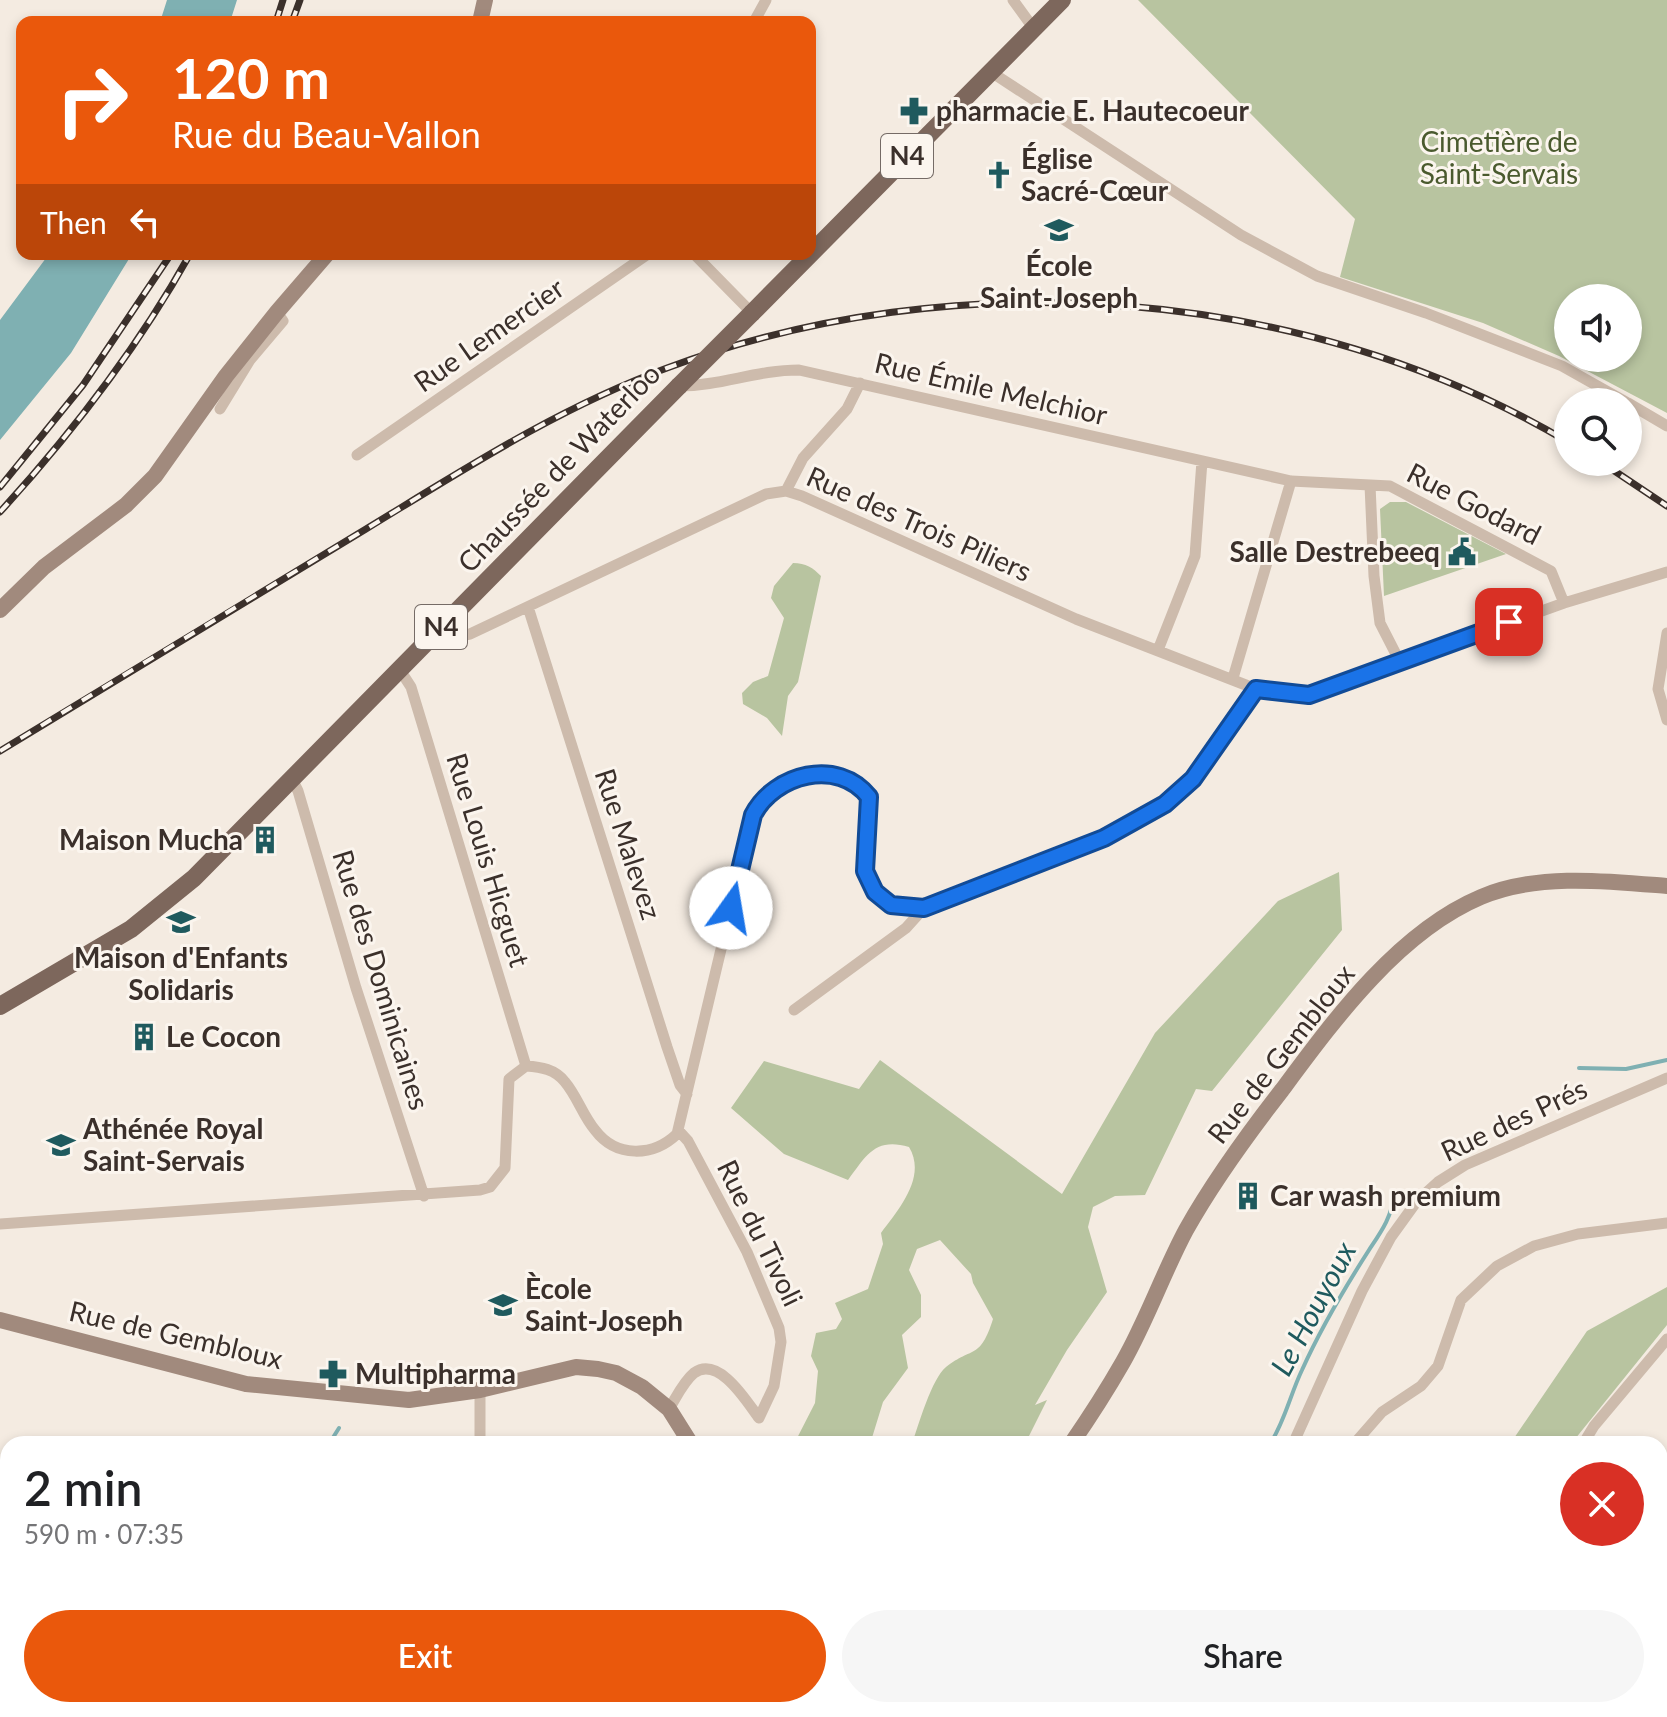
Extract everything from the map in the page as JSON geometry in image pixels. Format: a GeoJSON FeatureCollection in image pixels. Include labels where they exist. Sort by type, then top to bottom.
{"type":"FeatureCollection","features":[{"type":"Feature","properties":{"kind":"main road","name":"Chaussée de Waterloo"},"geometry":{"type":"LineString","coordinates":[[816,248],[1062,0]]}},
{"type":"Feature","properties":{"kind":"main road"},"geometry":{"type":"LineString","coordinates":[[0,610],[44,567],[126,505],[155,476],[226,376],[322,260]]}},
{"type":"Feature","properties":{"kind":"main road","name":"Chaussée de Waterloo"},"geometry":{"type":"LineString","coordinates":[[0,1006],[142,921],[194,878],[805,260]]}},
{"type":"Feature","properties":{"kind":"main road","name":"Rue de Gembloux"},"geometry":{"type":"LineString","coordinates":[[1076,1436],[1124,1361],[1166,1270],[1212,1186],[1323,1036],[1384,967],[1417,937],[1456,909],[1483,896],[1525,886],[1586,879],[1667,886]]}},
{"type":"Feature","properties":{"kind":"main road","name":"Rue de Gembloux"},"geometry":{"type":"LineString","coordinates":[[0,1320],[246,1384],[409,1400],[480,1390],[586,1367],[616,1373],[642,1387],[669,1409],[686,1436]]}},
{"type":"Feature","properties":{"kind":"street"},"geometry":{"type":"LineString","coordinates":[[1013,0],[1034,29]]}},
{"type":"Feature","properties":{"kind":"street"},"geometry":{"type":"LineString","coordinates":[[991,72],[1241,235],[1317,276],[1426,313],[1562,366],[1601,388]]}},
{"type":"Feature","properties":{"kind":"street","name":"Rue Lemercier"},"geometry":{"type":"LineString","coordinates":[[357,455],[639,260]]}},
{"type":"Feature","properties":{"kind":"street"},"geometry":{"type":"LineString","coordinates":[[700,260],[752,313]]}},
{"type":"Feature","properties":{"kind":"street"},"geometry":{"type":"LineString","coordinates":[[220,409],[250,360],[283,321],[277,312]]}},
{"type":"Feature","properties":{"kind":"street","name":"Rue Émile Melchior"},"geometry":{"type":"LineString","coordinates":[[679,386],[703,386],[773,370],[799,370],[1291,481]]}},
{"type":"Feature","properties":{"kind":"street"},"geometry":{"type":"LineString","coordinates":[[786,491],[803,458],[847,409],[860,383]]}},
{"type":"Feature","properties":{"kind":"street"},"geometry":{"type":"LineString","coordinates":[[1642,412],[1667,426]]}},
{"type":"Feature","properties":{"kind":"street"},"geometry":{"type":"LineString","coordinates":[[1158,650],[1195,556],[1202,461]]}},
{"type":"Feature","properties":{"kind":"street"},"geometry":{"type":"LineString","coordinates":[[1233,678],[1291,481]]}},
{"type":"Feature","properties":{"kind":"street","name":"Rue Godard"},"geometry":{"type":"LineString","coordinates":[[1291,481],[1390,486],[1551,571],[1564,603]]}},
{"type":"Feature","properties":{"kind":"street"},"geometry":{"type":"LineString","coordinates":[[1370,485],[1374,576],[1380,623],[1401,664]]}},
{"type":"Feature","properties":{"kind":"street","name":"Rue des Trois Piliers"},"geometry":{"type":"LineString","coordinates":[[436,633],[445,639],[470,634],[766,494],[786,491],[1076,619],[1256,689],[1309,695],[1564,603],[1667,572]]}},
{"type":"Feature","properties":{"kind":"street","name":"Rue Malevez"},"geometry":{"type":"LineString","coordinates":[[528,607],[667,1047],[680,1085],[687,1094]]}},
{"type":"Feature","properties":{"kind":"street"},"geometry":{"type":"LineString","coordinates":[[1667,633],[1658,689],[1667,720]]}},
{"type":"Feature","properties":{"kind":"street","name":"Rue Louis Hicguet"},"geometry":{"type":"LineString","coordinates":[[400,670],[411,687],[526,1066]]}},
{"type":"Feature","properties":{"kind":"street"},"geometry":{"type":"LineString","coordinates":[[0,1224],[424,1196],[490,1187],[505,1168],[509,1079],[526,1066],[544,1067],[564,1080],[595,1131],[612,1146],[635,1152],[655,1150],[667,1144],[678,1130],[753,815],[767,794],[799,776],[849,778],[859,785],[869,797],[865,871],[875,892],[891,905],[924,908],[1104,838],[1165,804],[1193,779],[1256,689]]}},
{"type":"Feature","properties":{"kind":"street","name":"Rue des Dominicaines"},"geometry":{"type":"LineString","coordinates":[[292,779],[424,1196]]}},
{"type":"Feature","properties":{"kind":"street"},"geometry":{"type":"LineString","coordinates":[[794,1010],[906,928],[924,908]]}},
{"type":"Feature","properties":{"kind":"street","name":"Rue des Prés"},"geometry":{"type":"LineString","coordinates":[[1297,1436],[1362,1291],[1391,1237],[1417,1201],[1438,1182],[1465,1165],[1667,1078]]}},
{"type":"Feature","properties":{"kind":"street","name":"Rue du Tivoli"},"geometry":{"type":"LineString","coordinates":[[669,1409],[689,1378],[697,1371],[709,1369],[728,1378],[759,1418],[774,1386],[781,1342],[779,1328],[747,1252],[688,1141],[678,1130]]}},
{"type":"Feature","properties":{"kind":"street"},"geometry":{"type":"LineString","coordinates":[[1361,1436],[1382,1412],[1421,1386],[1438,1366],[1461,1300],[1497,1266],[1534,1246],[1578,1234],[1667,1223]]}},
{"type":"Feature","properties":{"kind":"street"},"geometry":{"type":"LineString","coordinates":[[1588,1436],[1667,1339]]}},
{"type":"Feature","properties":{"kind":"street"},"geometry":{"type":"LineString","coordinates":[[480,1390],[480,1436]]}},
{"type":"Feature","properties":{"kind":"green space","name":"Cimetière de Saint-Servais"},"geometry":{"type":"Polygon","coordinates":[[[1138,0],[1667,0],[1667,413],[1642,400],[1642,388],[1620,388],[1589,372],[1642,372],[1642,284],[1554,284],[1554,354],[1483,323],[1340,277],[1355,219],[1138,0]]]}},
{"type":"Feature","properties":{"kind":"green space"},"geometry":{"type":"Polygon","coordinates":[[[1390,502],[1406,502],[1506,554],[1384,596],[1380,509],[1390,502]]]}},
{"type":"Feature","properties":{"kind":"green space"},"geometry":{"type":"Polygon","coordinates":[[[793,563],[809,566],[821,576],[798,682],[788,696],[782,736],[767,718],[743,704],[742,693],[753,682],[768,676],[784,618],[771,598],[774,586],[793,563]]]}},
{"type":"Feature","properties":{"kind":"green space"},"geometry":{"type":"Polygon","coordinates":[[[1339,872],[1342,930],[1212,1091],[1196,1089],[1145,1195],[1115,1196],[1093,1207],[1088,1227],[1107,1292],[1067,1350],[1035,1405],[1047,1400],[1029,1436],[915,1436],[941,1373],[980,1347],[993,1319],[971,1274],[940,1240],[917,1249],[909,1270],[921,1295],[921,1317],[902,1335],[908,1368],[883,1402],[873,1436],[798,1436],[815,1403],[818,1371],[811,1356],[816,1333],[836,1329],[842,1319],[835,1303],[868,1289],[883,1244],[881,1233],[896,1214],[913,1181],[914,1158],[909,1147],[880,1147],[860,1163],[848,1180],[784,1154],[731,1108],[764,1061],[859,1089],[880,1060],[1062,1194],[1155,1033],[1278,901],[1339,872]]]}},
{"type":"Feature","properties":{"kind":"green space"},"geometry":{"type":"Polygon","coordinates":[[[1667,1287],[1667,1325],[1577,1436],[1515,1436],[1587,1331],[1667,1287]]]}},
{"type":"Feature","properties":{"kind":"water"},"geometry":{"type":"Polygon","coordinates":[[[167,0],[237,0],[232,16],[162,16],[167,0]]]}},
{"type":"Feature","properties":{"kind":"water"},"geometry":{"type":"Polygon","coordinates":[[[45,260],[128,260],[71,353],[0,440],[0,320],[45,260]]]}},
{"type":"Feature","properties":{"kind":"waterway","name":"Le Houyoux"},"geometry":{"type":"LineString","coordinates":[[1579,1068],[1626,1069],[1667,1060]]}},
{"type":"Feature","properties":{"kind":"waterway","name":"Le Houyoux"},"geometry":{"type":"LineString","coordinates":[[1274,1436],[1317,1339],[1385,1224],[1394,1194]]}},
{"type":"Feature","properties":{"kind":"waterway","name":"Le Houyoux"},"geometry":{"type":"LineString","coordinates":[[334,1436],[339,1428]]}},
{"type":"Feature","properties":{"kind":"railway"},"geometry":{"type":"LineString","coordinates":[[278,16],[283,0]]}},
{"type":"Feature","properties":{"kind":"railway"},"geometry":{"type":"LineString","coordinates":[[294,16],[300,0]]}},
{"type":"Feature","properties":{"kind":"railway"},"geometry":{"type":"LineString","coordinates":[[0,487],[83,385],[167,260]]}},
{"type":"Feature","properties":{"kind":"railway"},"geometry":{"type":"LineString","coordinates":[[0,512],[102,388],[149,322],[186,260]]}},
{"type":"Feature","properties":{"kind":"railway"},"geometry":{"type":"LineString","coordinates":[[0,751],[439,484],[550,421],[588,401],[667,368],[778,334],[892,312],[1009,303],[1126,306],[1242,321],[1356,349],[1465,389],[1554,435]]}},
{"type":"Feature","properties":{"kind":"railway"},"geometry":{"type":"LineString","coordinates":[[1622,476],[1667,506]]}},
{"type":"Feature","properties":{"kind":"place","name":"pharmacie E. Hautecoeur"},"geometry":{"type":"Point","coordinates":[914,111]}},
{"type":"Feature","properties":{"kind":"place","name":"Église Sacré-Cœur"},"geometry":{"type":"Point","coordinates":[999,175]}},
{"type":"Feature","properties":{"kind":"place","name":"École Saint-Joseph"},"geometry":{"type":"Point","coordinates":[1059,230]}},
{"type":"Feature","properties":{"kind":"place","name":"Salle Destrebeeq"},"geometry":{"type":"Point","coordinates":[1462,552]}},
{"type":"Feature","properties":{"kind":"place","name":"Maison Mucha"},"geometry":{"type":"Point","coordinates":[265,840]}},
{"type":"Feature","properties":{"kind":"place","name":"Maison d'Enfants Solidaris"},"geometry":{"type":"Point","coordinates":[181,922]}},
{"type":"Feature","properties":{"kind":"place","name":"Le Cocon"},"geometry":{"type":"Point","coordinates":[144,1037]}},
{"type":"Feature","properties":{"kind":"place","name":"Athénée Royal Saint-Servais"},"geometry":{"type":"Point","coordinates":[61,1145]}},
{"type":"Feature","properties":{"kind":"place","name":"Car wash premium"},"geometry":{"type":"Point","coordinates":[1248,1196]}},
{"type":"Feature","properties":{"kind":"place","name":"Ècole Saint-Joseph"},"geometry":{"type":"Point","coordinates":[503,1305]}},
{"type":"Feature","properties":{"kind":"place","name":"Multipharma"},"geometry":{"type":"Point","coordinates":[333,1374]}},
{"type":"Feature","properties":{"kind":"route"},"geometry":{"type":"LineString","coordinates":[[731,908],[758,805],[767,794],[799,776],[849,778],[859,785],[869,797],[865,871],[875,892],[891,905],[924,908],[1104,838],[1165,804],[1193,779],[1256,689],[1309,695],[1401,664],[1509,622]]}}]}
